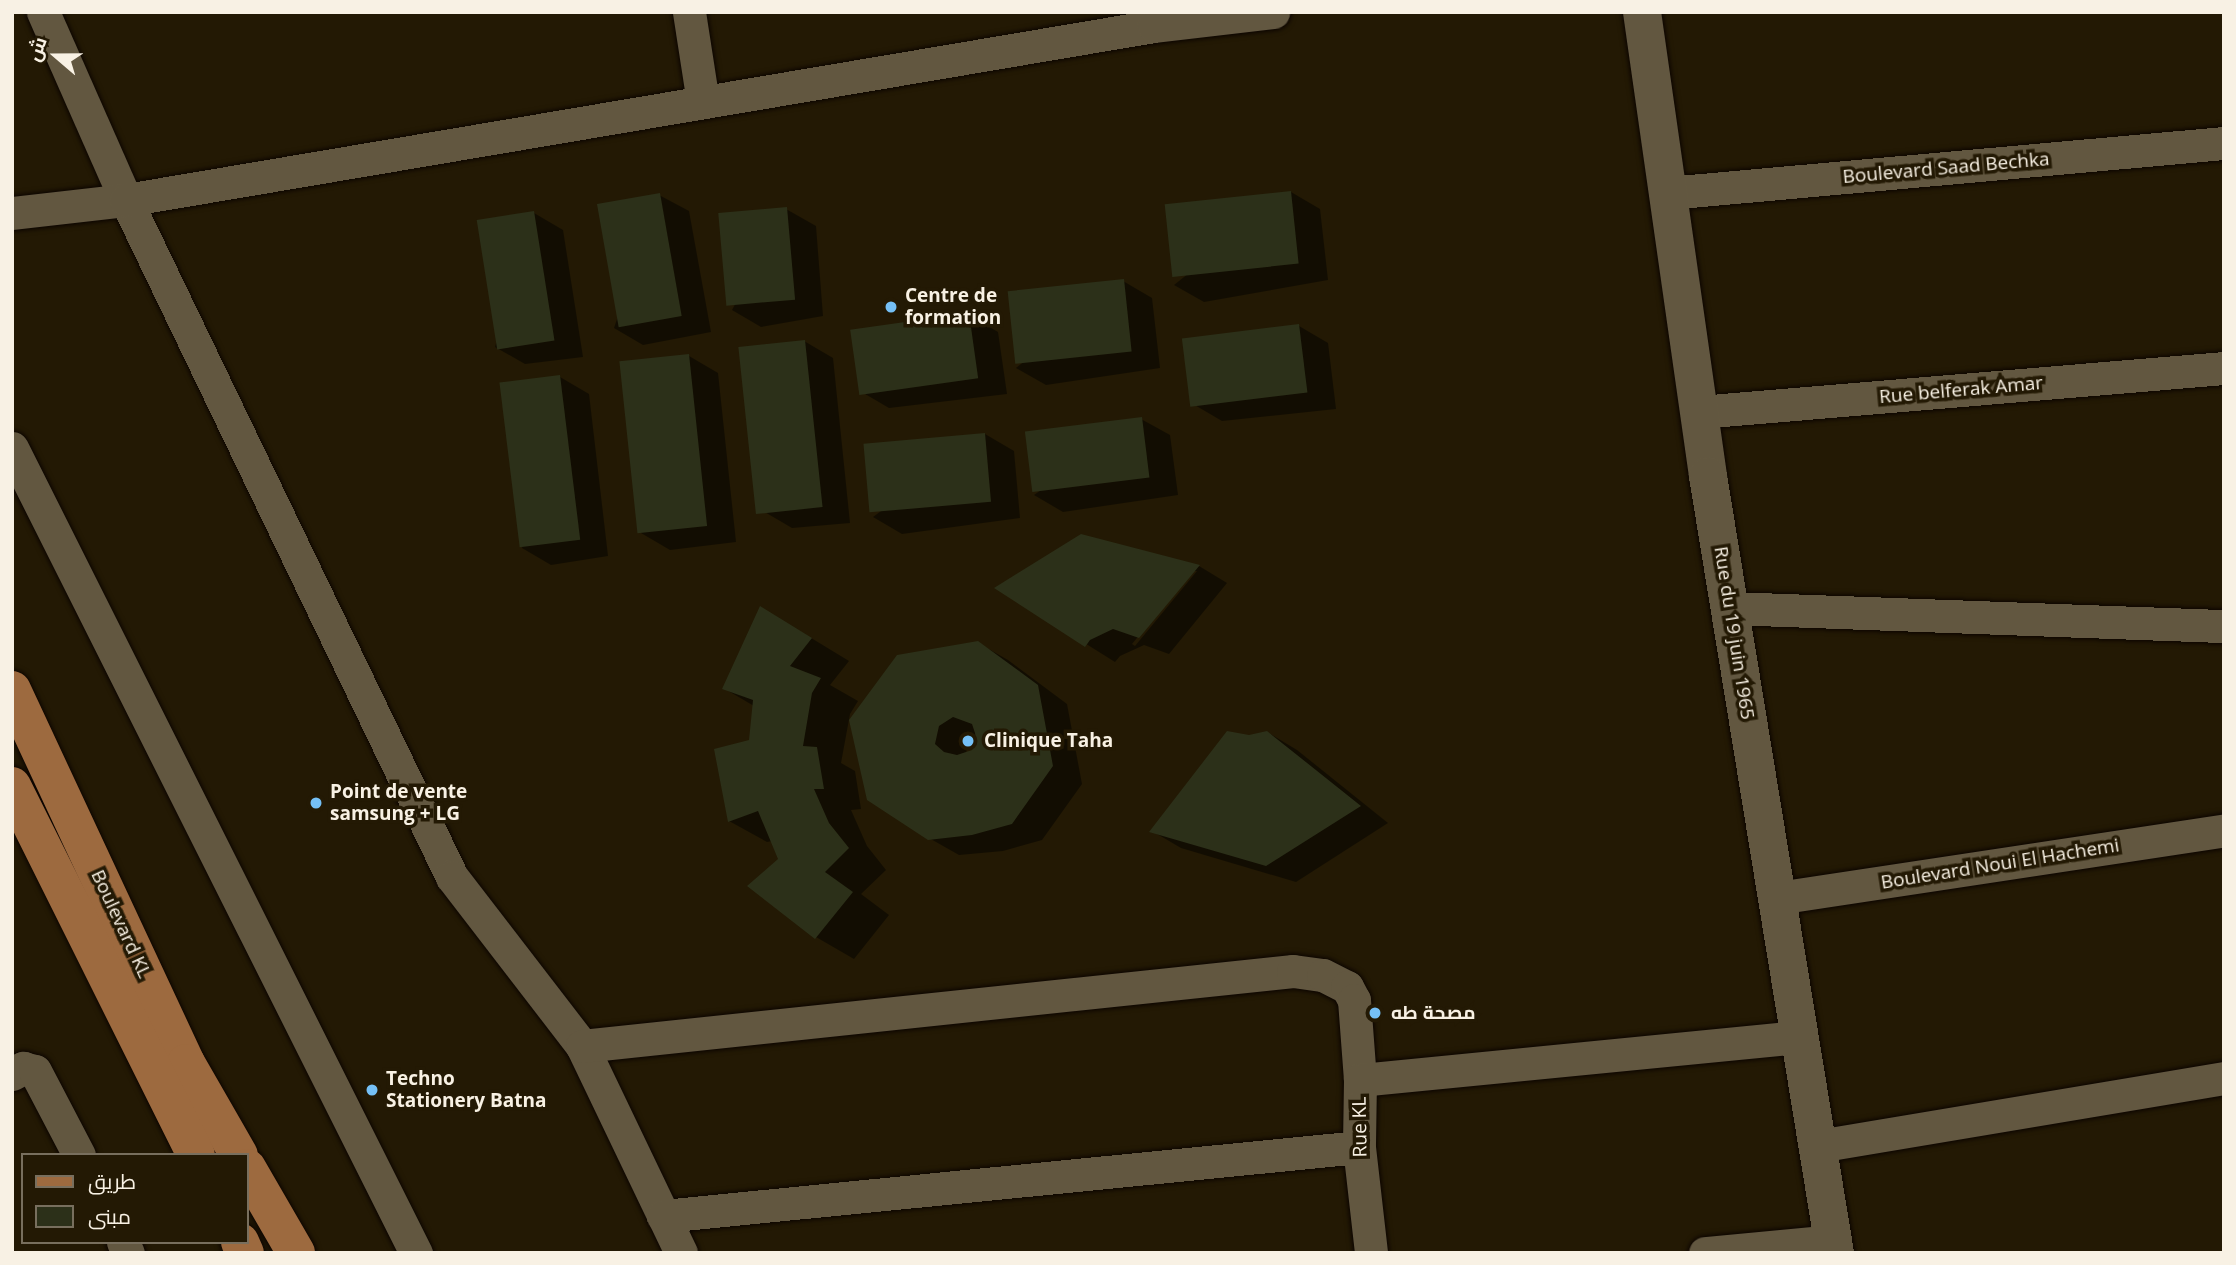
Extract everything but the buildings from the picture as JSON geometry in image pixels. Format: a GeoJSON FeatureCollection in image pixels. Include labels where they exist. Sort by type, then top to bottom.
{"type":"FeatureCollection","features":[{"type":"Feature","properties":{"kind":"main road","name":"Rue du 19 juin 1965"},"geometry":{"type":"LineString","coordinates":[[1642,12],[1699,412],[1834,1247]]}},
{"type":"Feature","properties":{"kind":"main road","name":"Boulevard KL"},"geometry":{"type":"LineString","coordinates":[[12,690],[186,1063],[238,1153]]}},
{"type":"Feature","properties":{"kind":"main road","name":"Boulevard KL"},"geometry":{"type":"LineString","coordinates":[[12,786],[195,1153]]}},
{"type":"Feature","properties":{"kind":"main road"},"geometry":{"type":"LineString","coordinates":[[248,1170],[296,1253]]}},
{"type":"Feature","properties":{"kind":"street"},"geometry":{"type":"LineString","coordinates":[[43,12],[126,200],[452,877],[582,1046],[681,1253]]}},
{"type":"Feature","properties":{"kind":"street"},"geometry":{"type":"LineString","coordinates":[[689,12],[703,102]]}},
{"type":"Feature","properties":{"kind":"street"},"geometry":{"type":"LineString","coordinates":[[12,214],[126,200],[1154,26],[1273,12]]}},
{"type":"Feature","properties":{"kind":"street","name":"Boulevard Saad Bechka"},"geometry":{"type":"LineString","coordinates":[[1668,193],[2224,143]]}},
{"type":"Feature","properties":{"kind":"street","name":"Rue belferak Amar"},"geometry":{"type":"LineString","coordinates":[[1699,412],[2224,368]]}},
{"type":"Feature","properties":{"kind":"street"},"geometry":{"type":"LineString","coordinates":[[12,448],[416,1253]]}},
{"type":"Feature","properties":{"kind":"street"},"geometry":{"type":"LineString","coordinates":[[1730,608],[2224,626]]}},
{"type":"Feature","properties":{"kind":"street","name":"Boulevard Noui El Hachemi"},"geometry":{"type":"LineString","coordinates":[[1777,898],[2224,830]]}},
{"type":"Feature","properties":{"kind":"street","name":"Rue KL"},"geometry":{"type":"LineString","coordinates":[[582,1046],[1309,971],[1336,980],[1347,987],[1354,1000],[1360,1080],[1359,1147],[1371,1253]]}},
{"type":"Feature","properties":{"kind":"street"},"geometry":{"type":"LineString","coordinates":[[1360,1080],[1800,1037]]}},
{"type":"Feature","properties":{"kind":"street"},"geometry":{"type":"LineString","coordinates":[[12,1074],[23,1068],[35,1071],[78,1153]]}},
{"type":"Feature","properties":{"kind":"street"},"geometry":{"type":"LineString","coordinates":[[1818,1146],[2224,1078]]}},
{"type":"Feature","properties":{"kind":"street"},"geometry":{"type":"LineString","coordinates":[[663,1216],[1359,1147]]}},
{"type":"Feature","properties":{"kind":"street"},"geometry":{"type":"LineString","coordinates":[[1705,1253],[1834,1247]]}},
{"type":"Feature","properties":{"kind":"place","name":"Centre de formation"},"geometry":{"type":"Point","coordinates":[891,307]}},
{"type":"Feature","properties":{"kind":"place","name":"Clinique Taha"},"geometry":{"type":"Point","coordinates":[968,741]}},
{"type":"Feature","properties":{"kind":"place","name":"Point de vente samsung + LG"},"geometry":{"type":"Point","coordinates":[316,803]}},
{"type":"Feature","properties":{"kind":"place","name":"مصحة طه"},"geometry":{"type":"Point","coordinates":[1375,1013]}},
{"type":"Feature","properties":{"kind":"place","name":"Techno Stationery Batna"},"geometry":{"type":"Point","coordinates":[372,1090]}}]}
